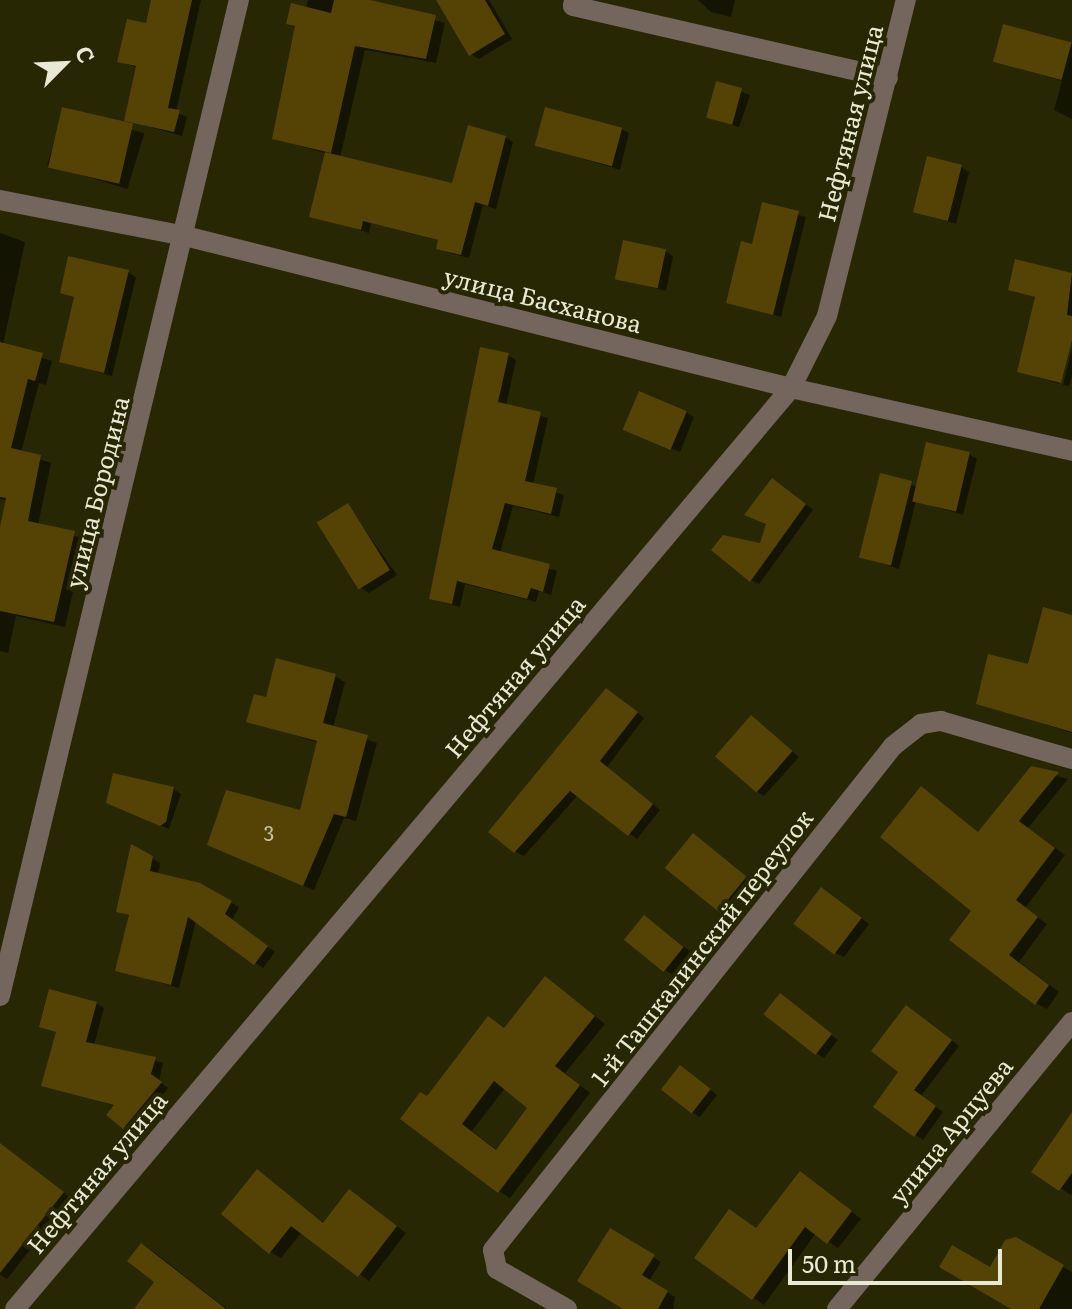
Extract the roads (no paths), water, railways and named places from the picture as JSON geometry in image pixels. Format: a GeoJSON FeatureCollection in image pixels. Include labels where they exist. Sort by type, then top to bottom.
{"type":"FeatureCollection","features":[{"type":"Feature","properties":{"kind":"street","name":"улица Бородина"},"geometry":{"type":"LineString","coordinates":[[0,996],[185,236],[239,0]]}},
{"type":"Feature","properties":{"kind":"street"},"geometry":{"type":"LineString","coordinates":[[574,0],[573,6],[888,78]]}},
{"type":"Feature","properties":{"kind":"street","name":"Нефтяная улица"},"geometry":{"type":"LineString","coordinates":[[15,1309],[791,388],[827,316],[906,0]]}},
{"type":"Feature","properties":{"kind":"street","name":"улица Басханова"},"geometry":{"type":"LineString","coordinates":[[0,200],[185,236],[791,388],[1072,451]]}},
{"type":"Feature","properties":{"kind":"street","name":"1-й Ташкалинский переулок"},"geometry":{"type":"LineString","coordinates":[[567,1309],[497,1269],[493,1250],[893,746],[921,724],[941,721],[1072,759]]}},
{"type":"Feature","properties":{"kind":"street","name":"улица Арцуева"},"geometry":{"type":"LineString","coordinates":[[837,1309],[1072,1022]]}}]}
